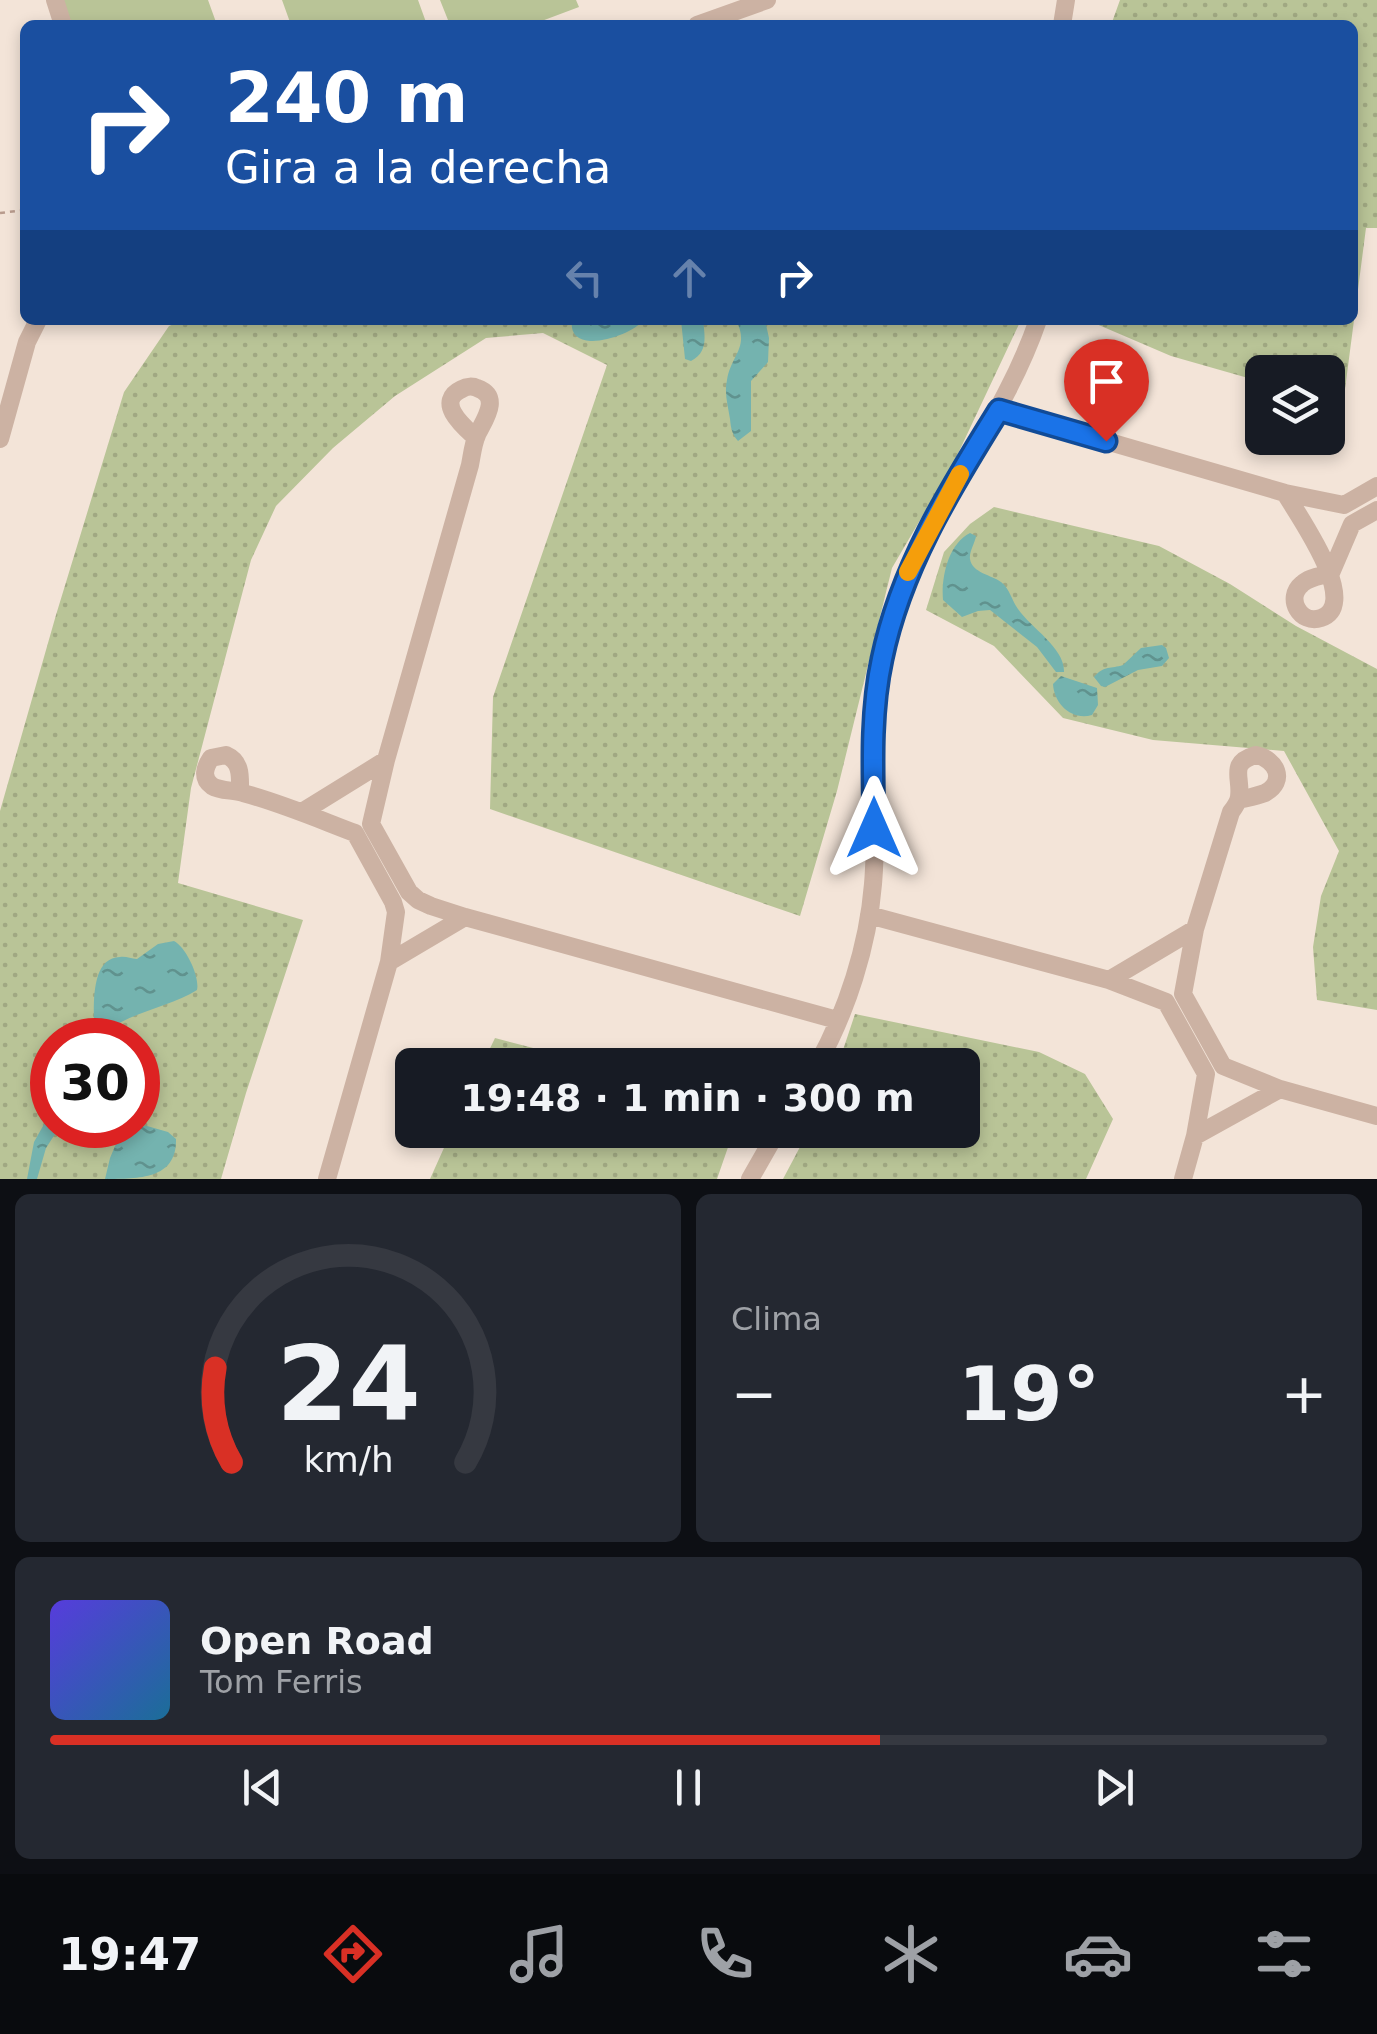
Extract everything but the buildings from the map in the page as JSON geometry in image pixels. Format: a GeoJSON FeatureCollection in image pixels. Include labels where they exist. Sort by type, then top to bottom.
{"type":"FeatureCollection","features":[{"type":"Feature","properties":{"kind":"street"},"geometry":{"type":"LineString","coordinates":[[711,20],[766,0]]}},
{"type":"Feature","properties":{"kind":"street"},"geometry":{"type":"LineString","coordinates":[[0,439],[27,342],[36,325]]}},
{"type":"Feature","properties":{"kind":"street"},"geometry":{"type":"LineString","coordinates":[[825,1048],[850,988],[869,915],[875,721],[888,634],[914,560],[999,410],[1036,325]]}},
{"type":"Feature","properties":{"kind":"street"},"geometry":{"type":"LineString","coordinates":[[999,410],[1285,494],[1344,505],[1377,486]]}},
{"type":"Feature","properties":{"kind":"street"},"geometry":{"type":"LineString","coordinates":[[363,828],[386,760],[476,438]]}},
{"type":"Feature","properties":{"kind":"street"},"geometry":{"type":"LineString","coordinates":[[1285,494],[1332,573],[1352,524],[1377,510]]}},
{"type":"Feature","properties":{"kind":"street"},"geometry":{"type":"LineString","coordinates":[[1344,505],[1352,524]]}},
{"type":"Feature","properties":{"kind":"street"},"geometry":{"type":"LineString","coordinates":[[302,812],[386,760]]}},
{"type":"Feature","properties":{"kind":"street"},"geometry":{"type":"LineString","coordinates":[[240,792],[363,828],[401,897],[389,962],[327,1179]]}},
{"type":"Feature","properties":{"kind":"street"},"geometry":{"type":"LineString","coordinates":[[1174,998],[1230,812],[1239,800]]}},
{"type":"Feature","properties":{"kind":"street"},"geometry":{"type":"LineString","coordinates":[[401,897],[838,1020]]}},
{"type":"Feature","properties":{"kind":"street"},"geometry":{"type":"LineString","coordinates":[[869,915],[1174,998],[1214,1070],[1377,1116]]}},
{"type":"Feature","properties":{"kind":"street"},"geometry":{"type":"LineString","coordinates":[[389,962],[465,918]]}},
{"type":"Feature","properties":{"kind":"street"},"geometry":{"type":"LineString","coordinates":[[1109,980],[1195,929]]}},
{"type":"Feature","properties":{"kind":"street"},"geometry":{"type":"LineString","coordinates":[[1183,1179],[1214,1070]]}},
{"type":"Feature","properties":{"kind":"street"},"geometry":{"type":"LineString","coordinates":[[1195,1136],[1280,1089]]}},
{"type":"Feature","properties":{"kind":"street"},"geometry":{"type":"LineString","coordinates":[[750,1179],[768,1148]]}},
{"type":"Feature","properties":{"kind":"green space"},"geometry":{"type":"Polygon","coordinates":[[[63,0],[208,0],[215,20],[70,20],[63,0]]]}},
{"type":"Feature","properties":{"kind":"green space"},"geometry":{"type":"Polygon","coordinates":[[[282,0],[418,0],[425,20],[289,20],[282,0]]]}},
{"type":"Feature","properties":{"kind":"green space"},"geometry":{"type":"Polygon","coordinates":[[[440,0],[576,0],[579,7],[544,20],[448,20],[440,0]]]}},
{"type":"Feature","properties":{"kind":"green space"},"geometry":{"type":"Polygon","coordinates":[[[1120,0],[1377,0],[1377,228],[1366,228],[1358,289],[1358,20],[1113,20],[1120,0]]]}},
{"type":"Feature","properties":{"kind":"green space"},"geometry":{"type":"Polygon","coordinates":[[[172,325],[1019,325],[954,462],[892,568],[837,791],[800,916],[490,809],[493,697],[607,365],[543,333],[486,338],[395,396],[333,448],[276,506],[251,560],[191,788],[178,883],[303,920],[221,1179],[0,1179],[0,811],[124,392],[172,325]]]}},
{"type":"Feature","properties":{"kind":"green space"},"geometry":{"type":"Polygon","coordinates":[[[1099,325],[1353,325],[1345,389],[1345,355],[1245,355],[1245,377],[1171,356],[1099,325]]]}},
{"type":"Feature","properties":{"kind":"green space"},"geometry":{"type":"Polygon","coordinates":[[[994,507],[1159,546],[1377,669],[1377,1010],[1317,1000],[1313,947],[1321,896],[1339,851],[1284,751],[1153,740],[1063,718],[994,646],[926,610],[944,552],[970,524],[994,507]]]}},
{"type":"Feature","properties":{"kind":"green space"},"geometry":{"type":"Polygon","coordinates":[[[855,1014],[1039,1052],[1085,1074],[1113,1119],[1086,1179],[783,1179],[799,1148],[980,1148],[980,1048],[844,1048],[855,1014]]]}},
{"type":"Feature","properties":{"kind":"green space"},"geometry":{"type":"Polygon","coordinates":[[[495,1038],[534,1048],[490,1048],[495,1038]]]}},
{"type":"Feature","properties":{"kind":"green space"},"geometry":{"type":"Polygon","coordinates":[[[444,1148],[728,1148],[717,1179],[430,1179],[444,1148]]]}},
{"type":"Feature","properties":{"kind":"water"},"geometry":{"type":"Polygon","coordinates":[[[572,325],[638,325],[601,340],[579,338],[572,325]]]}},
{"type":"Feature","properties":{"kind":"water"},"geometry":{"type":"Polygon","coordinates":[[[682,325],[704,325],[703,349],[691,361],[685,359],[682,325]]]}},
{"type":"Feature","properties":{"kind":"water"},"geometry":{"type":"Polygon","coordinates":[[[738,325],[766,325],[769,338],[768,362],[751,381],[751,431],[738,441],[731,429],[726,390],[740,344],[738,325]]]}},
{"type":"Feature","properties":{"kind":"water"},"geometry":{"type":"Polygon","coordinates":[[[970,533],[976,536],[970,553],[972,564],[1004,585],[1018,609],[1059,655],[1064,672],[1056,672],[1037,647],[990,610],[962,617],[943,600],[948,562],[956,545],[970,533]]]}},
{"type":"Feature","properties":{"kind":"water"},"geometry":{"type":"Polygon","coordinates":[[[1162,645],[1169,658],[1162,666],[1138,670],[1105,687],[1094,677],[1104,669],[1123,665],[1141,648],[1162,645]]]}},
{"type":"Feature","properties":{"kind":"water"},"geometry":{"type":"Polygon","coordinates":[[[1061,676],[1097,688],[1098,705],[1092,715],[1078,716],[1061,704],[1053,684],[1061,676]]]}},
{"type":"Feature","properties":{"kind":"water"},"geometry":{"type":"Polygon","coordinates":[[[174,941],[183,949],[191,963],[197,990],[129,1018],[94,1018],[95,989],[102,967],[120,957],[137,959],[158,944],[174,941]]]}},
{"type":"Feature","properties":{"kind":"water"},"geometry":{"type":"Polygon","coordinates":[[[160,1130],[176,1139],[170,1162],[154,1174],[105,1179],[114,1148],[160,1148],[160,1130]]]}},
{"type":"Feature","properties":{"kind":"water"},"geometry":{"type":"Polygon","coordinates":[[[33,1148],[46,1148],[37,1179],[27,1179],[33,1148]]]}},
{"type":"Feature","properties":{"kind":"slow traffic"},"geometry":{"type":"LineString","coordinates":[[908,572],[960,474]]}},
{"type":"Feature","properties":{"kind":"route"},"geometry":{"type":"LineString","coordinates":[[874,828],[877,693],[894,611],[914,560],[972,454],[999,410],[1106,441]]}}]}
